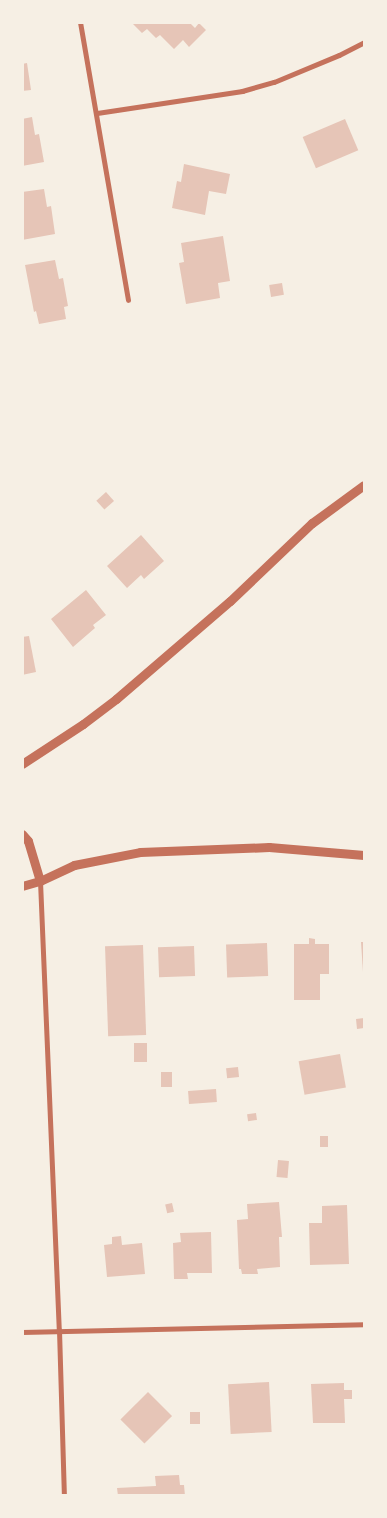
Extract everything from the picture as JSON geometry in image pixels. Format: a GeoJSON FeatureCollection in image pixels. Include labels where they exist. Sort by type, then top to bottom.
{"type":"FeatureCollection","features":[{"type":"Feature","properties":{"kind":"street"},"geometry":{"type":"LineString","coordinates":[[80,22],[98,113],[128,300]]}},
{"type":"Feature","properties":{"kind":"street"},"geometry":{"type":"LineString","coordinates":[[98,113],[242,91],[274,82],[340,55],[364,42]]}},
{"type":"Feature","properties":{"kind":"street"},"geometry":{"type":"LineString","coordinates":[[22,764],[83,724],[116,699],[230,601],[312,523],[364,486]]}},
{"type":"Feature","properties":{"kind":"street"},"geometry":{"type":"LineString","coordinates":[[22,834],[28,841],[40,881],[64,1496]]}},
{"type":"Feature","properties":{"kind":"street"},"geometry":{"type":"LineString","coordinates":[[22,886],[40,881],[74,865],[140,852],[269,846],[364,855]]}},
{"type":"Feature","properties":{"kind":"street"},"geometry":{"type":"LineString","coordinates":[[22,1332],[364,1324]]}},
{"type":"Feature","properties":{"kind":"building"},"geometry":{"type":"Polygon","coordinates":[[[134,22],[189,22],[195,28],[199,23],[206,30],[189,47],[183,40],[174,49],[160,35],[156,38],[147,29],[142,33],[133,24],[134,22]]]}},
{"type":"Feature","properties":{"kind":"building"},"geometry":{"type":"Polygon","coordinates":[[[27,63],[31,90],[22,91],[22,64],[27,63]]]}},
{"type":"Feature","properties":{"kind":"building"},"geometry":{"type":"Polygon","coordinates":[[[32,117],[35,135],[39,134],[44,162],[22,166],[22,119],[32,117]]]}},
{"type":"Feature","properties":{"kind":"building"},"geometry":{"type":"Polygon","coordinates":[[[345,119],[358,150],[316,168],[303,137],[345,119]]]}},
{"type":"Feature","properties":{"kind":"building"},"geometry":{"type":"Polygon","coordinates":[[[184,164],[230,174],[226,194],[209,191],[205,215],[172,208],[177,181],[181,182],[184,164]]]}},
{"type":"Feature","properties":{"kind":"building"},"geometry":{"type":"Polygon","coordinates":[[[44,189],[47,207],[51,206],[55,234],[22,240],[22,192],[44,189]]]}},
{"type":"Feature","properties":{"kind":"building"},"geometry":{"type":"Polygon","coordinates":[[[223,236],[230,281],[218,283],[220,298],[186,304],[179,263],[184,262],[181,243],[223,236]]]}},
{"type":"Feature","properties":{"kind":"building"},"geometry":{"type":"Polygon","coordinates":[[[55,260],[59,279],[63,278],[68,306],[64,307],[66,319],[39,324],[36,311],[34,312],[25,265],[55,260]]]}},
{"type":"Feature","properties":{"kind":"building"},"geometry":{"type":"Polygon","coordinates":[[[282,283],[284,295],[271,297],[269,285],[282,283]]]}},
{"type":"Feature","properties":{"kind":"building"},"geometry":{"type":"Polygon","coordinates":[[[106,492],[114,501],[104,510],[96,501],[106,492]]]}},
{"type":"Feature","properties":{"kind":"building"},"geometry":{"type":"Polygon","coordinates":[[[141,535],[164,561],[144,579],[141,575],[127,588],[107,566],[141,535]]]}},
{"type":"Feature","properties":{"kind":"building"},"geometry":{"type":"Polygon","coordinates":[[[86,590],[106,615],[93,625],[95,628],[73,647],[51,619],[86,590]]]}},
{"type":"Feature","properties":{"kind":"building"},"geometry":{"type":"Polygon","coordinates":[[[29,636],[36,672],[22,675],[22,637],[29,636]]]}},
{"type":"Feature","properties":{"kind":"building"},"geometry":{"type":"Polygon","coordinates":[[[309,938],[315,939],[315,944],[329,944],[329,974],[320,974],[320,1000],[294,1000],[294,944],[309,944],[309,938]]]}},
{"type":"Feature","properties":{"kind":"building"},"geometry":{"type":"Polygon","coordinates":[[[361,942],[364,942],[363,972],[361,942]]]}},
{"type":"Feature","properties":{"kind":"building"},"geometry":{"type":"Polygon","coordinates":[[[267,943],[268,976],[227,977],[226,944],[267,943]]]}},
{"type":"Feature","properties":{"kind":"building"},"geometry":{"type":"Polygon","coordinates":[[[143,945],[146,1035],[108,1036],[105,946],[143,945]]]}},
{"type":"Feature","properties":{"kind":"building"},"geometry":{"type":"Polygon","coordinates":[[[194,946],[195,976],[159,977],[158,947],[194,946]]]}},
{"type":"Feature","properties":{"kind":"building"},"geometry":{"type":"Polygon","coordinates":[[[364,1018],[364,1028],[357,1029],[356,1019],[364,1018]]]}},
{"type":"Feature","properties":{"kind":"building"},"geometry":{"type":"Polygon","coordinates":[[[134,1043],[147,1043],[147,1062],[134,1062],[134,1043]]]}},
{"type":"Feature","properties":{"kind":"building"},"geometry":{"type":"Polygon","coordinates":[[[340,1054],[346,1087],[305,1095],[299,1061],[340,1054]]]}},
{"type":"Feature","properties":{"kind":"building"},"geometry":{"type":"Polygon","coordinates":[[[238,1067],[239,1077],[227,1078],[226,1068],[238,1067]]]}},
{"type":"Feature","properties":{"kind":"building"},"geometry":{"type":"Polygon","coordinates":[[[161,1072],[172,1072],[172,1087],[161,1087],[161,1072]]]}},
{"type":"Feature","properties":{"kind":"building"},"geometry":{"type":"Polygon","coordinates":[[[216,1089],[217,1102],[189,1104],[188,1091],[216,1089]]]}},
{"type":"Feature","properties":{"kind":"building"},"geometry":{"type":"Polygon","coordinates":[[[256,1113],[257,1120],[248,1121],[247,1114],[256,1113]]]}},
{"type":"Feature","properties":{"kind":"building"},"geometry":{"type":"Polygon","coordinates":[[[320,1136],[328,1136],[328,1147],[320,1147],[320,1136]]]}},
{"type":"Feature","properties":{"kind":"building"},"geometry":{"type":"Polygon","coordinates":[[[278,1160],[289,1161],[287,1178],[277,1177],[278,1160]]]}},
{"type":"Feature","properties":{"kind":"building"},"geometry":{"type":"Polygon","coordinates":[[[279,1202],[282,1237],[279,1237],[280,1267],[257,1269],[258,1274],[242,1274],[241,1269],[239,1269],[237,1220],[248,1219],[247,1204],[279,1202]]]}},
{"type":"Feature","properties":{"kind":"building"},"geometry":{"type":"Polygon","coordinates":[[[172,1203],[174,1212],[167,1213],[165,1205],[172,1203]]]}},
{"type":"Feature","properties":{"kind":"building"},"geometry":{"type":"Polygon","coordinates":[[[347,1205],[349,1264],[310,1265],[309,1223],[322,1223],[322,1206],[347,1205]]]}},
{"type":"Feature","properties":{"kind":"building"},"geometry":{"type":"Polygon","coordinates":[[[211,1232],[212,1273],[187,1273],[188,1279],[174,1279],[173,1243],[181,1242],[180,1233],[211,1232]]]}},
{"type":"Feature","properties":{"kind":"building"},"geometry":{"type":"Polygon","coordinates":[[[121,1236],[122,1245],[142,1243],[145,1274],[107,1277],[104,1245],[112,1244],[112,1237],[121,1236]]]}},
{"type":"Feature","properties":{"kind":"building"},"geometry":{"type":"Polygon","coordinates":[[[269,1382],[272,1432],[231,1434],[228,1384],[269,1382]]]}},
{"type":"Feature","properties":{"kind":"building"},"geometry":{"type":"Polygon","coordinates":[[[344,1383],[344,1390],[352,1390],[352,1399],[344,1399],[345,1423],[313,1423],[311,1384],[344,1383]]]}},
{"type":"Feature","properties":{"kind":"building"},"geometry":{"type":"Polygon","coordinates":[[[148,1392],[172,1416],[144,1444],[120,1420],[148,1392]]]}},
{"type":"Feature","properties":{"kind":"building"},"geometry":{"type":"Polygon","coordinates":[[[190,1412],[200,1412],[200,1424],[190,1424],[190,1412]]]}},
{"type":"Feature","properties":{"kind":"building"},"geometry":{"type":"Polygon","coordinates":[[[179,1475],[180,1485],[184,1485],[185,1496],[118,1496],[117,1488],[156,1486],[155,1476],[179,1475]]]}}]}
